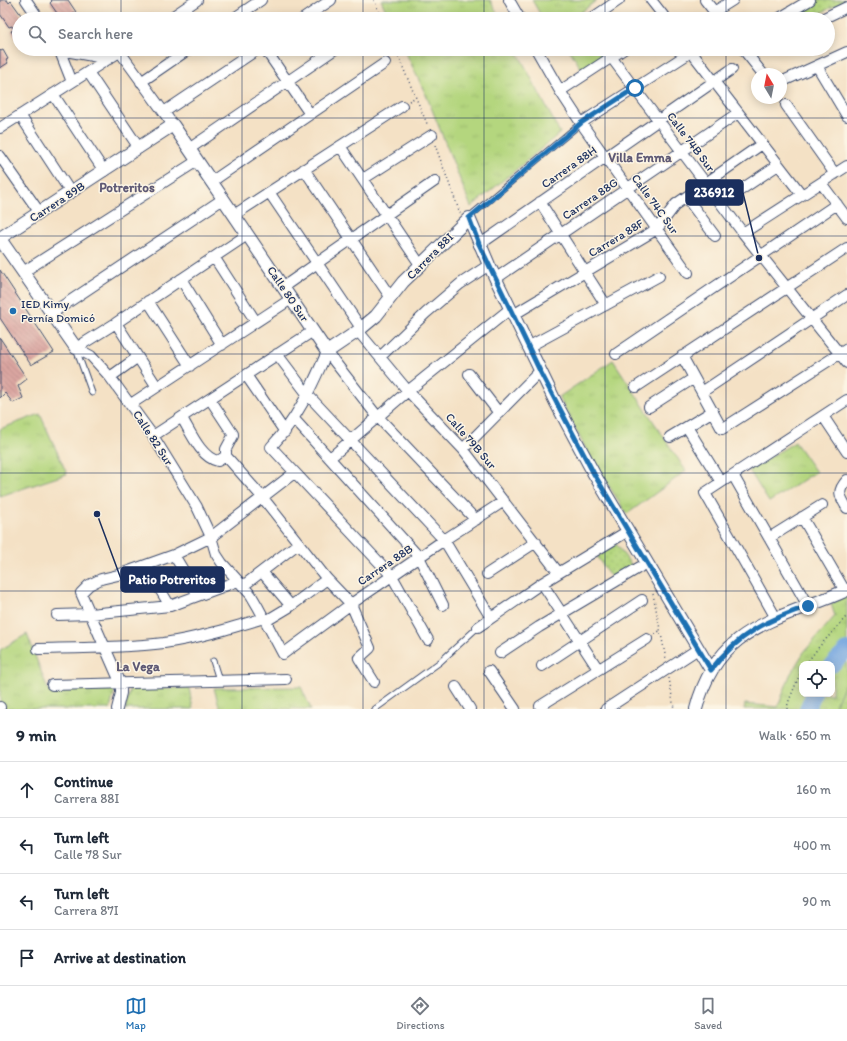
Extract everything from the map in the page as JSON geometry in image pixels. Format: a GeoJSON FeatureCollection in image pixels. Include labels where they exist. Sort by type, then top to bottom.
{"type":"FeatureCollection","features":[{"type":"Feature","properties":{"kind":"street"},"geometry":{"type":"LineString","coordinates":[[26,0],[34,12]]}},
{"type":"Feature","properties":{"kind":"street"},"geometry":{"type":"LineString","coordinates":[[180,12],[198,0]]}},
{"type":"Feature","properties":{"kind":"street"},"geometry":{"type":"LineString","coordinates":[[245,12],[261,0]]}},
{"type":"Feature","properties":{"kind":"street"},"geometry":{"type":"LineString","coordinates":[[313,12],[331,0]]}},
{"type":"Feature","properties":{"kind":"street"},"geometry":{"type":"LineString","coordinates":[[509,0],[516,12]]}},
{"type":"Feature","properties":{"kind":"street"},"geometry":{"type":"LineString","coordinates":[[601,12],[619,0]]}},
{"type":"Feature","properties":{"kind":"street"},"geometry":{"type":"LineString","coordinates":[[651,0],[660,12]]}},
{"type":"Feature","properties":{"kind":"street"},"geometry":{"type":"LineString","coordinates":[[705,0],[714,12]]}},
{"type":"Feature","properties":{"kind":"street"},"geometry":{"type":"LineString","coordinates":[[721,12],[733,0]]}},
{"type":"Feature","properties":{"kind":"street"},"geometry":{"type":"LineString","coordinates":[[790,12],[810,0]]}},
{"type":"Feature","properties":{"kind":"street"},"geometry":{"type":"LineString","coordinates":[[835,13],[847,7]]}},
{"type":"Feature","properties":{"kind":"street"},"geometry":{"type":"LineString","coordinates":[[787,79],[847,52]]}},
{"type":"Feature","properties":{"kind":"street"},"geometry":{"type":"LineString","coordinates":[[63,56],[72,82]]}},
{"type":"Feature","properties":{"kind":"street"},"geometry":{"type":"LineString","coordinates":[[94,56],[109,59]]}},
{"type":"Feature","properties":{"kind":"street"},"geometry":{"type":"LineString","coordinates":[[0,128],[114,56]]}},
{"type":"Feature","properties":{"kind":"street","name":"Calle 80 Sur"},"geometry":{"type":"LineString","coordinates":[[125,56],[141,82],[173,125],[327,352],[377,416],[476,520]]}},
{"type":"Feature","properties":{"kind":"street"},"geometry":{"type":"LineString","coordinates":[[141,82],[179,56]]}},
{"type":"Feature","properties":{"kind":"street"},"geometry":{"type":"LineString","coordinates":[[164,112],[248,56]]}},
{"type":"Feature","properties":{"kind":"street"},"geometry":{"type":"LineString","coordinates":[[270,56],[310,114]]}},
{"type":"Feature","properties":{"kind":"street"},"geometry":{"type":"LineString","coordinates":[[189,149],[325,56]]}},
{"type":"Feature","properties":{"kind":"street","name":"Calle 74C Sur"},"geometry":{"type":"LineString","coordinates":[[540,56],[560,91],[581,123],[688,273]]}},
{"type":"Feature","properties":{"kind":"street"},"geometry":{"type":"LineString","coordinates":[[560,91],[604,56]]}},
{"type":"Feature","properties":{"kind":"street","name":"Calle 74B Sur"},"geometry":{"type":"LineString","coordinates":[[610,56],[743,233],[812,319],[843,352],[847,363]]}},
{"type":"Feature","properties":{"kind":"street","name":"Carrera 88I"},"geometry":{"type":"LineString","coordinates":[[581,123],[681,56]]}},
{"type":"Feature","properties":{"kind":"street"},"geometry":{"type":"LineString","coordinates":[[694,56],[802,195]]}},
{"type":"Feature","properties":{"kind":"street"},"geometry":{"type":"LineString","coordinates":[[749,56],[758,68]]}},
{"type":"Feature","properties":{"kind":"street"},"geometry":{"type":"LineString","coordinates":[[211,182],[385,63]]}},
{"type":"Feature","properties":{"kind":"street"},"geometry":{"type":"LineString","coordinates":[[817,66],[847,116]]}},
{"type":"Feature","properties":{"kind":"street","name":"Carrera 88H"},"geometry":{"type":"LineString","coordinates":[[479,244],[732,69]]}},
{"type":"Feature","properties":{"kind":"street"},"geometry":{"type":"LineString","coordinates":[[88,72],[139,148]]}},
{"type":"Feature","properties":{"kind":"street"},"geometry":{"type":"LineString","coordinates":[[53,94],[104,171]]}},
{"type":"Feature","properties":{"kind":"street"},"geometry":{"type":"LineString","coordinates":[[234,215],[402,106]]}},
{"type":"Feature","properties":{"kind":"street"},"geometry":{"type":"LineString","coordinates":[[786,106],[835,174]]}},
{"type":"Feature","properties":{"kind":"street","name":"Carrera 88G"},"geometry":{"type":"LineString","coordinates":[[495,279],[738,113]]}},
{"type":"Feature","properties":{"kind":"street"},"geometry":{"type":"LineString","coordinates":[[20,115],[71,192]]}},
{"type":"Feature","properties":{"kind":"street","name":"Carrera 89B"},"geometry":{"type":"LineString","coordinates":[[0,239],[173,125]]}},
{"type":"Feature","properties":{"kind":"street"},"geometry":{"type":"LineString","coordinates":[[363,179],[432,135]]}},
{"type":"Feature","properties":{"kind":"street","name":"Carrera 88F"},"geometry":{"type":"LineString","coordinates":[[330,458],[377,416],[511,312],[585,272],[657,229],[676,204],[762,144]]}},
{"type":"Feature","properties":{"kind":"street"},"geometry":{"type":"LineString","coordinates":[[340,146],[421,266]]}},
{"type":"Feature","properties":{"kind":"street"},"geometry":{"type":"LineString","coordinates":[[0,156],[40,213]]}},
{"type":"Feature","properties":{"kind":"street"},"geometry":{"type":"LineString","coordinates":[[23,272],[197,161]]}},
{"type":"Feature","properties":{"kind":"street"},"geometry":{"type":"LineString","coordinates":[[721,203],[778,164]]}},
{"type":"Feature","properties":{"kind":"street"},"geometry":{"type":"LineString","coordinates":[[743,233],[847,166]]}},
{"type":"Feature","properties":{"kind":"street"},"geometry":{"type":"LineString","coordinates":[[304,169],[391,298]]}},
{"type":"Feature","properties":{"kind":"street"},"geometry":{"type":"LineString","coordinates":[[283,287],[435,181]]}},
{"type":"Feature","properties":{"kind":"street"},"geometry":{"type":"LineString","coordinates":[[821,183],[847,218]]}},
{"type":"Feature","properties":{"kind":"street","name":"Calle 79B Sur"},"geometry":{"type":"LineString","coordinates":[[269,192],[317,263],[359,330],[408,391],[463,449],[558,572]]}},
{"type":"Feature","properties":{"kind":"street"},"geometry":{"type":"LineString","coordinates":[[686,197],[715,236]]}},
{"type":"Feature","properties":{"kind":"street"},"geometry":{"type":"LineString","coordinates":[[52,313],[223,199]]}},
{"type":"Feature","properties":{"kind":"street"},"geometry":{"type":"LineString","coordinates":[[540,202],[606,305]]}},
{"type":"Feature","properties":{"kind":"street"},"geometry":{"type":"LineString","coordinates":[[616,354],[837,204]]}},
{"type":"Feature","properties":{"kind":"street"},"geometry":{"type":"LineString","coordinates":[[469,218],[495,279],[528,347],[594,474],[711,670]]}},
{"type":"Feature","properties":{"kind":"street","name":"Carrera 88I"},"geometry":{"type":"LineString","coordinates":[[327,352],[359,330],[376,316],[403,282],[469,218]]}},
{"type":"Feature","properties":{"kind":"street"},"geometry":{"type":"LineString","coordinates":[[76,348],[247,235]]}},
{"type":"Feature","properties":{"kind":"street","name":"Calle 82 Sur"},"geometry":{"type":"LineString","coordinates":[[0,239],[76,348],[90,356],[110,377],[153,436],[197,507],[211,537],[216,554],[222,563],[251,595],[283,654]]}},
{"type":"Feature","properties":{"kind":"street"},"geometry":{"type":"LineString","coordinates":[[636,387],[847,248]]}},
{"type":"Feature","properties":{"kind":"street"},"geometry":{"type":"LineString","coordinates":[[214,257],[256,322]]}},
{"type":"Feature","properties":{"kind":"street"},"geometry":{"type":"LineString","coordinates":[[380,357],[426,313],[455,288],[489,265]]}},
{"type":"Feature","properties":{"kind":"street"},"geometry":{"type":"LineString","coordinates":[[528,347],[659,276]]}},
{"type":"Feature","properties":{"kind":"street"},"geometry":{"type":"LineString","coordinates":[[181,279],[222,345]]}},
{"type":"Feature","properties":{"kind":"street"},"geometry":{"type":"LineString","coordinates":[[702,392],[847,295]]}},
{"type":"Feature","properties":{"kind":"street"},"geometry":{"type":"LineString","coordinates":[[131,404],[291,299]]}},
{"type":"Feature","properties":{"kind":"street"},"geometry":{"type":"LineString","coordinates":[[148,301],[190,366]]}},
{"type":"Feature","properties":{"kind":"street"},"geometry":{"type":"LineString","coordinates":[[116,323],[157,387]]}},
{"type":"Feature","properties":{"kind":"street"},"geometry":{"type":"LineString","coordinates":[[153,436],[313,331]]}},
{"type":"Feature","properties":{"kind":"street"},"geometry":{"type":"LineString","coordinates":[[327,352],[308,395],[294,419],[285,432],[271,447],[392,576],[428,640]]}},
{"type":"Feature","properties":{"kind":"street"},"geometry":{"type":"LineString","coordinates":[[682,356],[722,428],[843,352]]}},
{"type":"Feature","properties":{"kind":"street"},"geometry":{"type":"LineString","coordinates":[[277,354],[308,395],[444,540],[491,618]]}},
{"type":"Feature","properties":{"kind":"street"},"geometry":{"type":"LineString","coordinates":[[110,377],[138,357]]}},
{"type":"Feature","properties":{"kind":"street"},"geometry":{"type":"LineString","coordinates":[[463,449],[540,371]]}},
{"type":"Feature","properties":{"kind":"street"},"geometry":{"type":"LineString","coordinates":[[469,374],[499,413]]}},
{"type":"Feature","properties":{"kind":"street"},"geometry":{"type":"LineString","coordinates":[[246,375],[285,432]]}},
{"type":"Feature","properties":{"kind":"street"},"geometry":{"type":"LineString","coordinates":[[649,407],[694,378]]}},
{"type":"Feature","properties":{"kind":"street"},"geometry":{"type":"LineString","coordinates":[[182,418],[202,451],[207,456],[218,461],[226,452],[233,436],[232,431],[210,399]]}},
{"type":"Feature","properties":{"kind":"street"},"geometry":{"type":"LineString","coordinates":[[776,618],[705,493],[847,400]]}},
{"type":"Feature","properties":{"kind":"street"},"geometry":{"type":"LineString","coordinates":[[670,437],[713,411]]}},
{"type":"Feature","properties":{"kind":"street"},"geometry":{"type":"LineString","coordinates":[[823,416],[847,452]]}},
{"type":"Feature","properties":{"kind":"street"},"geometry":{"type":"LineString","coordinates":[[294,419],[419,557],[443,605]]}},
{"type":"Feature","properties":{"kind":"street"},"geometry":{"type":"LineString","coordinates":[[687,427],[721,482]]}},
{"type":"Feature","properties":{"kind":"street"},"geometry":{"type":"LineString","coordinates":[[226,452],[300,543],[327,579],[351,604],[370,648],[358,658],[374,682]]}},
{"type":"Feature","properties":{"kind":"street"},"geometry":{"type":"LineString","coordinates":[[117,709],[121,693],[121,684],[82,593],[89,585],[101,579],[174,556],[211,537],[294,473]]}},
{"type":"Feature","properties":{"kind":"street"},"geometry":{"type":"LineString","coordinates":[[733,475],[808,606]]}},
{"type":"Feature","properties":{"kind":"street"},"geometry":{"type":"LineString","coordinates":[[847,480],[839,491],[847,508]]}},
{"type":"Feature","properties":{"kind":"street","name":"Carrera 88B"},"geometry":{"type":"LineString","coordinates":[[283,654],[351,604],[504,501]]}},
{"type":"Feature","properties":{"kind":"street"},"geometry":{"type":"LineString","coordinates":[[769,538],[822,505]]}},
{"type":"Feature","properties":{"kind":"street"},"geometry":{"type":"LineString","coordinates":[[696,709],[701,690],[711,670],[728,649],[739,639],[750,631],[776,618],[846,591],[802,517]]}},
{"type":"Feature","properties":{"kind":"street"},"geometry":{"type":"LineString","coordinates":[[478,627],[558,572],[628,531]]}},
{"type":"Feature","properties":{"kind":"street"},"geometry":{"type":"LineString","coordinates":[[487,574],[536,542]]}},
{"type":"Feature","properties":{"kind":"street"},"geometry":{"type":"LineString","coordinates":[[58,615],[90,614],[170,606],[198,595],[240,583],[262,572],[300,543]]}},
{"type":"Feature","properties":{"kind":"street"},"geometry":{"type":"LineString","coordinates":[[174,556],[198,595]]}},
{"type":"Feature","properties":{"kind":"street"},"geometry":{"type":"LineString","coordinates":[[146,566],[170,606]]}},
{"type":"Feature","properties":{"kind":"street"},"geometry":{"type":"LineString","coordinates":[[500,653],[640,567]]}},
{"type":"Feature","properties":{"kind":"street"},"geometry":{"type":"LineString","coordinates":[[262,572],[291,606]]}},
{"type":"Feature","properties":{"kind":"street"},"geometry":{"type":"LineString","coordinates":[[38,649],[105,648],[165,642],[224,631],[265,619],[291,606],[327,579]]}},
{"type":"Feature","properties":{"kind":"street"},"geometry":{"type":"LineString","coordinates":[[542,583],[598,669]]}},
{"type":"Feature","properties":{"kind":"street"},"geometry":{"type":"LineString","coordinates":[[542,666],[642,600]]}},
{"type":"Feature","properties":{"kind":"street"},"geometry":{"type":"LineString","coordinates":[[540,706],[646,639]]}},
{"type":"Feature","properties":{"kind":"street"},"geometry":{"type":"LineString","coordinates":[[606,709],[698,649]]}},
{"type":"Feature","properties":{"kind":"street"},"geometry":{"type":"LineString","coordinates":[[489,670],[515,709]]}},
{"type":"Feature","properties":{"kind":"street"},"geometry":{"type":"LineString","coordinates":[[52,685],[286,679]]}},
{"type":"Feature","properties":{"kind":"street"},"geometry":{"type":"LineString","coordinates":[[456,687],[470,709]]}},
{"type":"Feature","properties":{"kind":"lane","name":"Carrera 88I"},"geometry":{"type":"LineString","coordinates":[[469,218],[581,123]]}},
{"type":"Feature","properties":{"kind":"lane"},"geometry":{"type":"LineString","coordinates":[[76,348],[92,393]]}},
{"type":"Feature","properties":{"kind":"lane"},"geometry":{"type":"LineString","coordinates":[[375,709],[440,662],[478,627]]}},
{"type":"Feature","properties":{"kind":"lane"},"geometry":{"type":"LineString","coordinates":[[213,661],[219,680]]}},
{"type":"Feature","properties":{"kind":"path"},"geometry":{"type":"LineString","coordinates":[[374,0],[379,12]]}},
{"type":"Feature","properties":{"kind":"path"},"geometry":{"type":"LineString","coordinates":[[653,594],[661,630],[674,709]]}},
{"type":"Feature","properties":{"kind":"path"},"geometry":{"type":"LineString","coordinates":[[808,661],[847,616]]}},
{"type":"Feature","properties":{"kind":"path"},"geometry":{"type":"LineString","coordinates":[[787,709],[788,702],[799,676]]}},
{"type":"Feature","properties":{"kind":"green space"},"geometry":{"type":"Polygon","coordinates":[[[381,0],[490,0],[496,12],[387,12],[381,0]]]}},
{"type":"Feature","properties":{"kind":"green space"},"geometry":{"type":"Polygon","coordinates":[[[532,0],[597,0],[581,12],[539,12],[532,0]]]}},
{"type":"Feature","properties":{"kind":"green space"},"geometry":{"type":"Polygon","coordinates":[[[816,0],[847,0],[822,12],[795,12],[816,0]]]}},
{"type":"Feature","properties":{"kind":"green space"},"geometry":{"type":"Polygon","coordinates":[[[407,56],[520,56],[560,133],[471,207],[427,97],[407,56]]]}},
{"type":"Feature","properties":{"kind":"green space"},"geometry":{"type":"Polygon","coordinates":[[[573,56],[601,56],[602,58],[582,70],[573,56]]]}},
{"type":"Feature","properties":{"kind":"green space"},"geometry":{"type":"Polygon","coordinates":[[[613,360],[686,471],[627,514],[589,455],[559,397],[613,360]]]}},
{"type":"Feature","properties":{"kind":"green space"},"geometry":{"type":"Polygon","coordinates":[[[40,414],[67,474],[0,496],[0,429],[40,414]]]}},
{"type":"Feature","properties":{"kind":"green space"},"geometry":{"type":"Polygon","coordinates":[[[795,442],[816,472],[769,502],[749,470],[795,442]]]}},
{"type":"Feature","properties":{"kind":"green space"},"geometry":{"type":"Polygon","coordinates":[[[616,544],[632,566],[613,580],[597,557],[616,544]]]}},
{"type":"Feature","properties":{"kind":"green space"},"geometry":{"type":"Polygon","coordinates":[[[847,595],[847,681],[836,703],[836,709],[744,709],[745,704],[778,707],[790,675],[804,652],[835,616],[831,604],[847,595]]]}},
{"type":"Feature","properties":{"kind":"green space"},"geometry":{"type":"Polygon","coordinates":[[[27,634],[48,690],[115,689],[110,709],[0,709],[0,650],[27,634]]]}},
{"type":"Feature","properties":{"kind":"green space"},"geometry":{"type":"Polygon","coordinates":[[[847,681],[847,709],[836,709],[836,703],[847,681]]]}},
{"type":"Feature","properties":{"kind":"green space"},"geometry":{"type":"Polygon","coordinates":[[[301,687],[311,709],[220,709],[214,688],[301,687]]]}},
{"type":"Feature","properties":{"kind":"green space"},"geometry":{"type":"Polygon","coordinates":[[[189,688],[193,709],[125,709],[130,689],[189,688]]]}},
{"type":"Feature","properties":{"kind":"building"},"geometry":{"type":"Polygon","coordinates":[[[0,0],[7,0],[9,3],[11,1],[19,12],[12,12],[12,26],[9,27],[0,14],[0,0]]]}},
{"type":"Feature","properties":{"kind":"building"},"geometry":{"type":"Polygon","coordinates":[[[51,0],[68,0],[76,12],[56,12],[50,3],[52,1],[51,0]]]}},
{"type":"Feature","properties":{"kind":"building"},"geometry":{"type":"Polygon","coordinates":[[[0,50],[3,50],[8,59],[6,60],[8,63],[0,68],[0,50]]]}},
{"type":"Feature","properties":{"kind":"building"},"geometry":{"type":"Polygon","coordinates":[[[0,270],[54,352],[31,365],[0,318],[0,270]]]}},
{"type":"Feature","properties":{"kind":"building"},"geometry":{"type":"Polygon","coordinates":[[[0,338],[27,379],[18,386],[23,398],[13,403],[5,393],[0,398],[0,338]]]}},
{"type":"Feature","properties":{"kind":"waterway"},"geometry":{"type":"LineString","coordinates":[[835,662],[847,650]]}},
{"type":"Feature","properties":{"kind":"waterway"},"geometry":{"type":"LineString","coordinates":[[807,709],[813,697]]}},
{"type":"Feature","properties":{"kind":"place","name":"236912"},"geometry":{"type":"Point","coordinates":[759,258]}},
{"type":"Feature","properties":{"kind":"place","name":"IED Kimy Pernía Domicó"},"geometry":{"type":"Point","coordinates":[13,311]}},
{"type":"Feature","properties":{"kind":"place","name":"Patio Potreritos"},"geometry":{"type":"Point","coordinates":[97,514]}},
{"type":"Feature","properties":{"kind":"district","name":"Villa Emma"},"geometry":{"type":"Point","coordinates":[640,157]}},
{"type":"Feature","properties":{"kind":"district","name":"Potreritos"},"geometry":{"type":"Point","coordinates":[127,187]}},
{"type":"Feature","properties":{"kind":"district","name":"La Vega"},"geometry":{"type":"Point","coordinates":[138,666]}},
{"type":"Feature","properties":{"kind":"route"},"geometry":{"type":"LineString","coordinates":[[635,88],[581,123],[469,218],[495,279],[556,403],[594,474],[711,670],[728,649],[750,631],[776,618],[808,606]]}}]}
